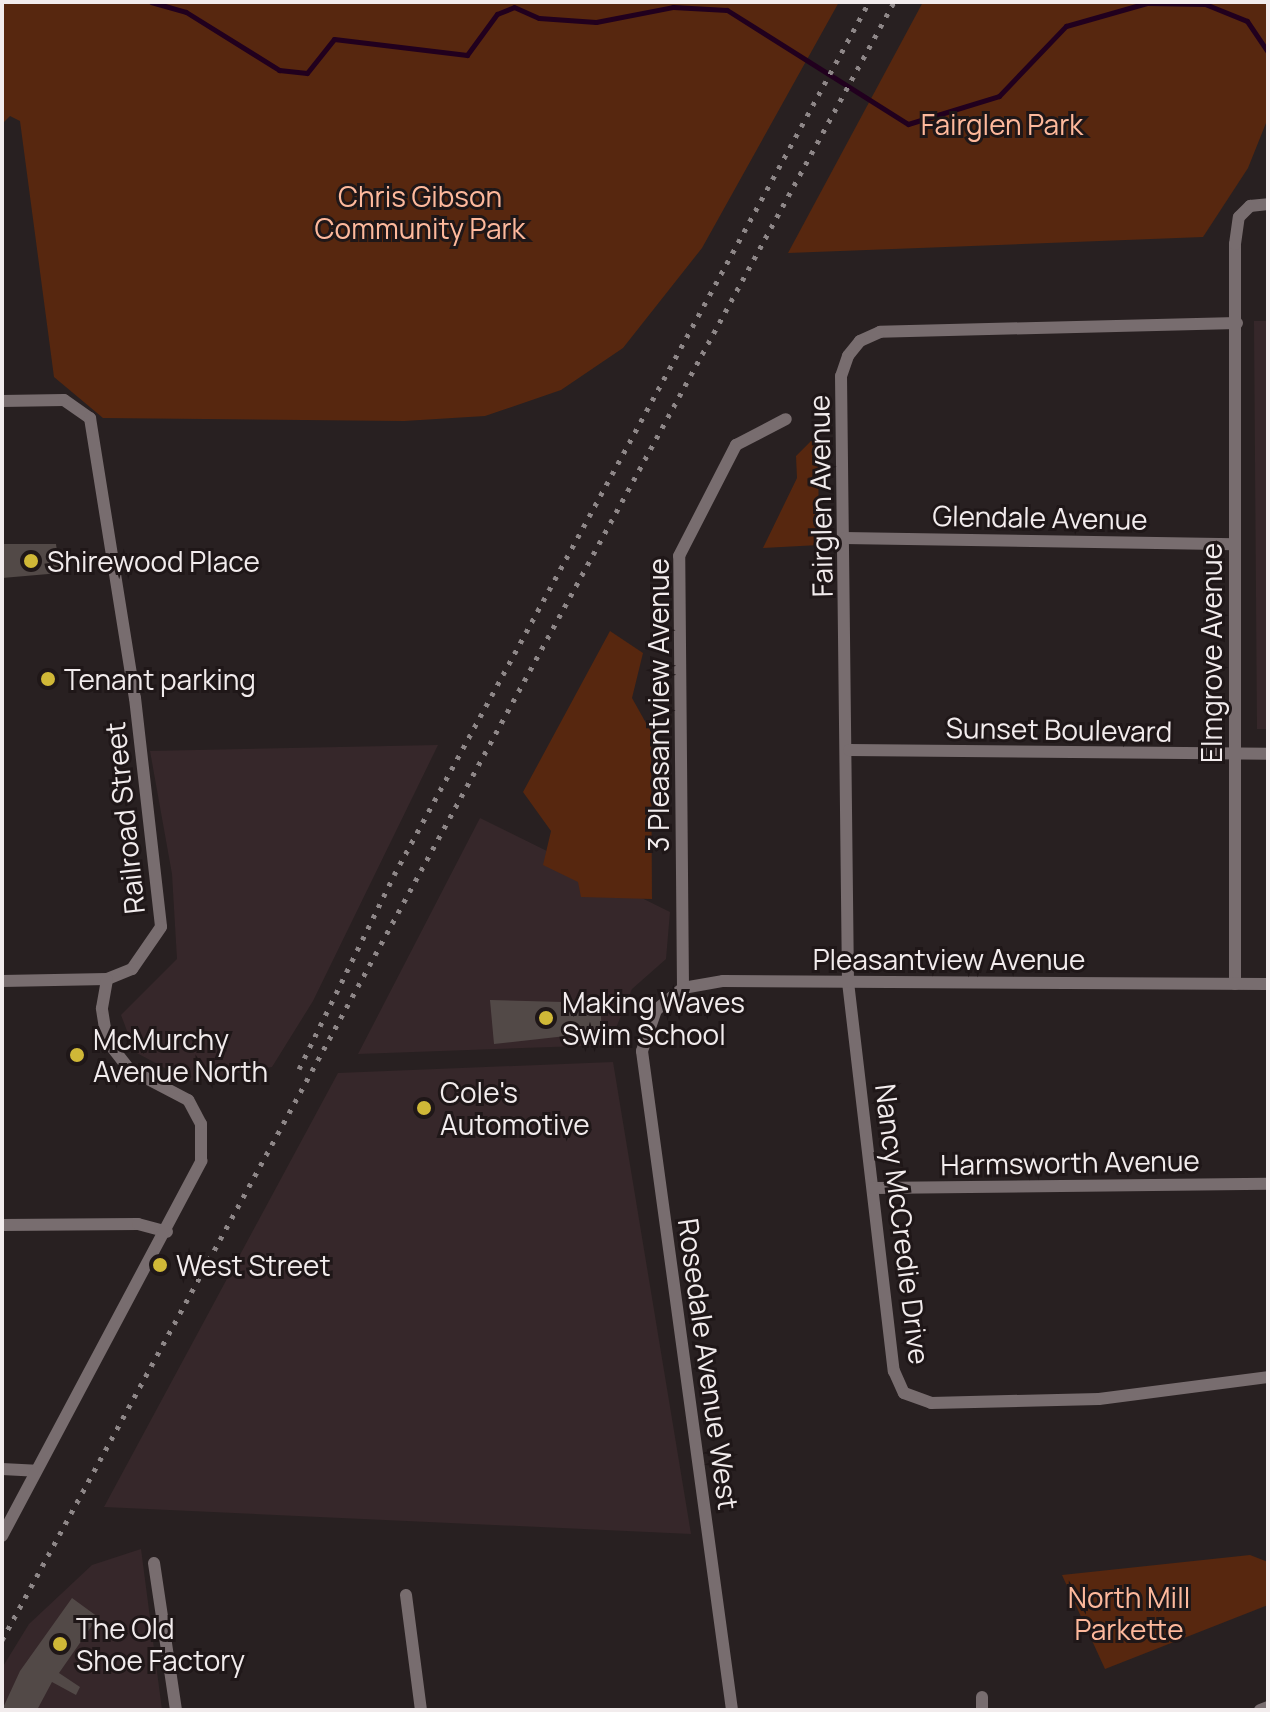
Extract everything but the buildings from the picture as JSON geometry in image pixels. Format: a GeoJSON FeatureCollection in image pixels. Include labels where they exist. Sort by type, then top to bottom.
{"type":"FeatureCollection","features":[{"type":"Feature","properties":{"kind":"street"},"geometry":{"type":"LineString","coordinates":[[1237,323],[1239,217],[1250,206],[1268,204]]}},
{"type":"Feature","properties":{"kind":"street","name":"Fairglen Avenue"},"geometry":{"type":"LineString","coordinates":[[848,982],[849,750],[841,376],[860,341],[880,332],[1237,323]]}},
{"type":"Feature","properties":{"kind":"street","name":"Elmgrove Avenue"},"geometry":{"type":"LineString","coordinates":[[1235,984],[1237,323]]}},
{"type":"Feature","properties":{"kind":"street","name":"Railroad Street"},"geometry":{"type":"LineString","coordinates":[[2,401],[64,400],[82,407],[90,418],[135,698],[161,927],[152,946],[132,969],[107,979]]}},
{"type":"Feature","properties":{"kind":"street","name":"3 Pleasantview Avenue"},"geometry":{"type":"LineString","coordinates":[[683,988],[679,556],[736,445],[786,419]]}},
{"type":"Feature","properties":{"kind":"street","name":"Glendale Avenue"},"geometry":{"type":"LineString","coordinates":[[844,538],[1235,544]]}},
{"type":"Feature","properties":{"kind":"street","name":"Sunset Boulevard"},"geometry":{"type":"LineString","coordinates":[[849,750],[1268,754]]}},
{"type":"Feature","properties":{"kind":"street"},"geometry":{"type":"LineString","coordinates":[[2,981],[107,979],[103,1029],[113,1052],[136,1073],[183,1094],[201,1124],[201,1161],[167,1232],[2,1536]]}},
{"type":"Feature","properties":{"kind":"street","name":"Pleasantview Avenue"},"geometry":{"type":"LineString","coordinates":[[683,988],[723,981],[1268,984]]}},
{"type":"Feature","properties":{"kind":"street","name":"Nancy McCredie Drive"},"geometry":{"type":"LineString","coordinates":[[848,982],[894,1371],[904,1393],[931,1403],[1099,1399],[1268,1377]]}},
{"type":"Feature","properties":{"kind":"street","name":"Rosedale Avenue West"},"geometry":{"type":"LineString","coordinates":[[683,988],[647,1024],[642,1051],[732,1710]]}},
{"type":"Feature","properties":{"kind":"street","name":"Harmsworth Avenue"},"geometry":{"type":"LineString","coordinates":[[873,1188],[1268,1184]]}},
{"type":"Feature","properties":{"kind":"street"},"geometry":{"type":"LineString","coordinates":[[2,1225],[138,1224],[167,1232]]}},
{"type":"Feature","properties":{"kind":"street"},"geometry":{"type":"LineString","coordinates":[[2,1469],[36,1471]]}},
{"type":"Feature","properties":{"kind":"street"},"geometry":{"type":"LineString","coordinates":[[154,1563],[176,1710]]}},
{"type":"Feature","properties":{"kind":"street"},"geometry":{"type":"LineString","coordinates":[[406,1595],[421,1710]]}},
{"type":"Feature","properties":{"kind":"street"},"geometry":{"type":"LineString","coordinates":[[1260,1710],[1268,1707]]}},
{"type":"Feature","properties":{"kind":"shaded area"},"geometry":{"type":"Polygon","coordinates":[[[1254,321],[1268,321],[1268,729],[1257,729],[1254,321]]]}},
{"type":"Feature","properties":{"kind":"shaded area"},"geometry":{"type":"Polygon","coordinates":[[[438,745],[313,1001],[272,1067],[189,1081],[135,1052],[121,1015],[177,959],[172,874],[150,751],[438,745]]]}},
{"type":"Feature","properties":{"kind":"shaded area","name":"Making Waves Swim School"},"geometry":{"type":"Polygon","coordinates":[[[480,818],[670,912],[666,959],[632,989],[609,1045],[358,1054],[480,818]]]}},
{"type":"Feature","properties":{"kind":"shaded area"},"geometry":{"type":"Polygon","coordinates":[[[613,1062],[691,1534],[104,1507],[338,1073],[613,1062]]]}},
{"type":"Feature","properties":{"kind":"shaded area"},"geometry":{"type":"Polygon","coordinates":[[[141,1549],[162,1710],[2,1710],[2,1668],[29,1624],[92,1565],[141,1549]]]}},
{"type":"Feature","properties":{"kind":"green space","name":"Chris Gibson Community Park"},"geometry":{"type":"Polygon","coordinates":[[[2,2],[839,2],[702,248],[623,348],[561,390],[485,416],[404,421],[103,418],[54,377],[20,121],[10,116],[2,124],[2,2]]]}},
{"type":"Feature","properties":{"kind":"green space","name":"Fairglen Park"},"geometry":{"type":"Polygon","coordinates":[[[923,2],[1268,2],[1268,118],[1248,168],[1203,237],[788,253],[923,2]]]}},
{"type":"Feature","properties":{"kind":"green space"},"geometry":{"type":"Polygon","coordinates":[[[811,441],[818,443],[819,545],[763,548],[797,478],[796,456],[811,441]]]}},
{"type":"Feature","properties":{"kind":"green space"},"geometry":{"type":"Polygon","coordinates":[[[610,631],[643,653],[632,698],[651,732],[652,899],[581,897],[578,882],[543,865],[551,831],[523,792],[610,631]]]}},
{"type":"Feature","properties":{"kind":"green space","name":"North Mill Parkette"},"geometry":{"type":"Polygon","coordinates":[[[1250,1555],[1268,1562],[1268,1605],[1105,1669],[1062,1575],[1250,1555]]]}},
{"type":"Feature","properties":{"kind":"waterway"},"geometry":{"type":"LineString","coordinates":[[151,2],[186,12],[279,70],[307,73],[334,39],[467,55],[497,14],[514,7],[539,18],[596,22],[673,7],[727,10],[908,124],[999,96],[1066,26],[1147,3],[1205,4],[1247,21],[1268,52]]}},
{"type":"Feature","properties":{"kind":"railway"},"geometry":{"type":"LineString","coordinates":[[299,1069],[394,875],[869,2]]}},
{"type":"Feature","properties":{"kind":"railway"},"geometry":{"type":"LineString","coordinates":[[2,1640],[894,2]]}},
{"type":"Feature","properties":{"kind":"place","name":"Shirewood Place"},"geometry":{"type":"Point","coordinates":[31,561]}},
{"type":"Feature","properties":{"kind":"place","name":"Tenant parking"},"geometry":{"type":"Point","coordinates":[48,679]}},
{"type":"Feature","properties":{"kind":"place","name":"Making Waves Swim School"},"geometry":{"type":"Point","coordinates":[546,1018]}},
{"type":"Feature","properties":{"kind":"place","name":"McMurchy Avenue North"},"geometry":{"type":"Point","coordinates":[77,1055]}},
{"type":"Feature","properties":{"kind":"place","name":"Cole's Automotive"},"geometry":{"type":"Point","coordinates":[424,1108]}},
{"type":"Feature","properties":{"kind":"place","name":"West Street"},"geometry":{"type":"Point","coordinates":[160,1265]}},
{"type":"Feature","properties":{"kind":"place","name":"The Old Shoe Factory"},"geometry":{"type":"Point","coordinates":[60,1644]}}]}
